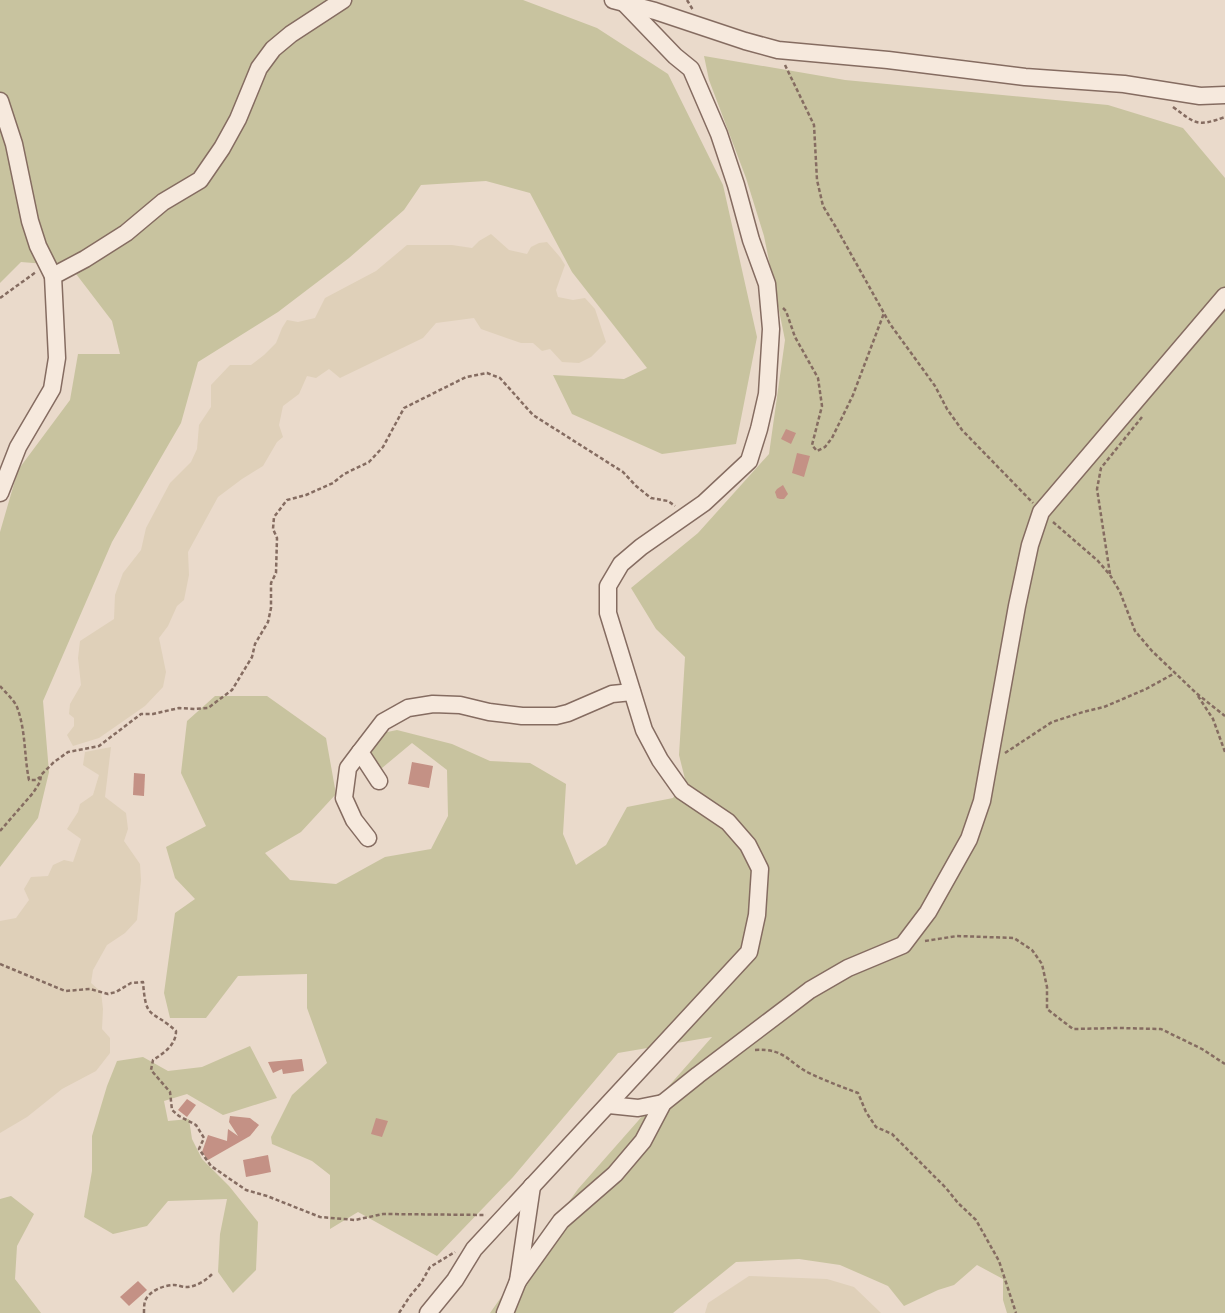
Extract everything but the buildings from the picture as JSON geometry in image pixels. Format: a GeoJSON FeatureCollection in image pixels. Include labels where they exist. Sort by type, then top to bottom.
{"type":"FeatureCollection","features":[{"type":"Feature","properties":{"kind":"street"},"geometry":{"type":"LineString","coordinates":[[50,270],[85,259],[126,233],[163,202],[200,180],[222,148],[238,119],[259,68],[273,49],[291,34],[343,0]]}},
{"type":"Feature","properties":{"kind":"street"},"geometry":{"type":"LineString","coordinates":[[619,2],[655,11],[778,50],[888,60],[1025,77],[1124,84],[1200,96],[1225,95]]}},
{"type":"Feature","properties":{"kind":"street"},"geometry":{"type":"LineString","coordinates":[[428,1313],[454,1280],[474,1249],[749,952],[757,915],[760,870],[748,845],[728,822],[682,792],[660,760],[644,730],[608,613],[608,586],[621,564],[641,547],[704,503],[749,461],[767,394],[772,329],[767,284],[751,240],[722,142],[691,69],[674,56],[619,2]]}},
{"type":"Feature","properties":{"kind":"street"},"geometry":{"type":"LineString","coordinates":[[0,101],[14,144],[30,221],[38,246],[50,270],[57,358],[52,389],[18,447],[0,493]]}},
{"type":"Feature","properties":{"kind":"street"},"geometry":{"type":"LineString","coordinates":[[518,1280],[561,1221],[615,1174],[643,1141],[663,1103],[810,990],[848,968],[903,944],[928,912],[969,839],[982,801],[1016,606],[1030,545],[1041,512],[1225,296]]}},
{"type":"Feature","properties":{"kind":"street"},"geometry":{"type":"LineString","coordinates":[[368,838],[354,820],[344,798],[348,768],[383,722],[408,708],[433,704],[460,705],[489,712],[513,715],[556,716],[568,713],[612,694],[632,692]]}},
{"type":"Feature","properties":{"kind":"street"},"geometry":{"type":"LineString","coordinates":[[360,752],[380,781]]}},
{"type":"Feature","properties":{"kind":"street"},"geometry":{"type":"LineString","coordinates":[[609,1105],[638,1108],[663,1103]]}},
{"type":"Feature","properties":{"kind":"street"},"geometry":{"type":"LineString","coordinates":[[506,1313],[518,1280],[532,1186]]}},
{"type":"Feature","properties":{"kind":"path"},"geometry":{"type":"LineString","coordinates":[[778,50],[814,125],[817,180],[823,206],[838,229],[884,313],[935,386],[947,410],[962,430],[1041,512],[1098,562],[1110,575],[1120,592],[1135,632],[1152,651],[1196,693],[1225,716]]}},
{"type":"Feature","properties":{"kind":"path"},"geometry":{"type":"LineString","coordinates":[[1168,91],[1172,106],[1194,122],[1202,124],[1225,118]]}},
{"type":"Feature","properties":{"kind":"path"},"geometry":{"type":"LineString","coordinates":[[0,298],[41,268],[50,270]]}},
{"type":"Feature","properties":{"kind":"path"},"geometry":{"type":"LineString","coordinates":[[768,299],[786,311],[795,337],[818,378],[822,406],[812,445],[817,451],[825,447],[832,438],[849,404],[884,313]]}},
{"type":"Feature","properties":{"kind":"path"},"geometry":{"type":"LineString","coordinates":[[0,686],[16,706],[26,742],[29,780],[36,780],[54,762],[68,752],[99,746],[141,714],[160,713],[179,708],[208,708],[232,690],[252,657],[255,644],[268,622],[271,608],[271,583],[276,573],[277,538],[272,529],[274,517],[287,500],[306,495],[333,483],[344,474],[369,462],[383,447],[404,408],[466,377],[487,373],[500,378],[533,415],[623,472],[651,498],[668,501],[686,516]]}},
{"type":"Feature","properties":{"kind":"path"},"geometry":{"type":"LineString","coordinates":[[1110,575],[1097,489],[1101,468],[1144,414]]}},
{"type":"Feature","properties":{"kind":"path"},"geometry":{"type":"LineString","coordinates":[[990,759],[1005,753],[1052,722],[1120,701],[1175,673]]}},
{"type":"Feature","properties":{"kind":"path"},"geometry":{"type":"LineString","coordinates":[[1196,693],[1213,719],[1225,752]]}},
{"type":"Feature","properties":{"kind":"path"},"geometry":{"type":"LineString","coordinates":[[0,831],[40,782],[41,776]]}},
{"type":"Feature","properties":{"kind":"path"},"geometry":{"type":"LineString","coordinates":[[903,944],[957,936],[1014,938],[1032,950],[1042,964],[1048,986],[1047,1009],[1073,1029],[1161,1029],[1202,1049],[1225,1064]]}},
{"type":"Feature","properties":{"kind":"path"},"geometry":{"type":"LineString","coordinates":[[0,964],[65,991],[90,989],[108,994],[116,992],[131,983],[143,982],[145,1005],[151,1014],[176,1030],[176,1037],[168,1050],[153,1060],[151,1070],[170,1092],[172,1110],[196,1125],[204,1138],[200,1150],[211,1166],[246,1190],[320,1216],[355,1220],[383,1214],[492,1215],[502,1219]]}},
{"type":"Feature","properties":{"kind":"path"},"geometry":{"type":"LineString","coordinates":[[731,1051],[767,1049],[785,1056],[808,1073],[858,1093],[866,1112],[876,1127],[892,1134],[976,1220],[999,1261],[1016,1313]]}},
{"type":"Feature","properties":{"kind":"path"},"geometry":{"type":"LineString","coordinates":[[399,1313],[430,1267],[456,1252],[474,1249]]}},
{"type":"Feature","properties":{"kind":"path"},"geometry":{"type":"LineString","coordinates":[[144,1313],[144,1302],[148,1296],[160,1288],[174,1285],[186,1287],[198,1284],[213,1273]]}},
{"type":"Feature","properties":{"kind":"shaded area"},"geometry":{"type":"Polygon","coordinates":[[[0,0],[523,0],[597,28],[668,74],[723,185],[757,337],[736,444],[662,454],[572,414],[553,375],[624,379],[647,368],[572,272],[530,193],[486,181],[421,185],[404,210],[349,258],[278,312],[198,362],[181,423],[112,542],[43,701],[49,772],[38,818],[0,867],[0,532],[18,470],[70,400],[78,354],[120,354],[112,321],[70,266],[21,262],[0,283],[0,0]]]}},
{"type":"Feature","properties":{"kind":"shaded area"},"geometry":{"type":"Polygon","coordinates":[[[704,56],[845,80],[1108,105],[1183,128],[1225,178],[1225,1313],[1007,1313],[1003,1300],[1003,1279],[977,1265],[954,1285],[938,1290],[904,1306],[888,1286],[840,1265],[799,1259],[736,1262],[673,1313],[490,1313],[578,1189],[712,1037],[618,1053],[513,1177],[437,1256],[358,1212],[330,1229],[330,1175],[312,1161],[272,1144],[271,1137],[292,1095],[327,1063],[307,1008],[307,974],[238,976],[206,1018],[170,1018],[164,993],[175,913],[195,899],[175,878],[166,847],[206,826],[181,773],[187,721],[215,696],[267,696],[326,738],[336,794],[301,832],[265,853],[290,880],[336,884],[385,857],[431,849],[448,816],[447,770],[412,743],[376,773],[358,738],[397,730],[452,744],[490,761],[530,763],[566,784],[563,834],[576,865],[606,845],[627,807],[673,798],[685,779],[679,755],[685,657],[656,629],[631,588],[698,533],[769,454],[785,340],[764,236],[746,178],[709,80],[704,56]]]}},
{"type":"Feature","properties":{"kind":"shaded area"},"geometry":{"type":"Polygon","coordinates":[[[491,234],[509,250],[527,254],[531,247],[547,242],[565,265],[556,290],[558,297],[573,300],[585,298],[595,309],[606,342],[591,357],[579,363],[562,362],[550,349],[542,351],[533,343],[521,343],[481,329],[474,318],[436,323],[423,338],[340,378],[329,369],[316,378],[307,376],[299,394],[283,406],[279,425],[283,437],[277,442],[263,466],[218,497],[188,552],[189,575],[184,600],[177,606],[168,626],[159,638],[166,672],[163,687],[145,706],[99,738],[73,746],[67,735],[74,726],[74,718],[69,714],[70,704],[81,685],[78,658],[80,641],[114,619],[115,595],[123,573],[141,550],[146,528],[170,483],[191,462],[197,449],[199,425],[211,407],[211,385],[230,365],[251,365],[264,355],[276,343],[287,320],[298,322],[315,318],[325,298],[376,271],[407,245],[452,245],[472,248],[491,234]]]}},
{"type":"Feature","properties":{"kind":"shaded area"},"geometry":{"type":"Polygon","coordinates":[[[111,747],[105,797],[126,813],[128,829],[124,841],[140,864],[141,880],[137,920],[125,933],[107,945],[93,970],[91,983],[101,992],[103,1009],[102,1029],[110,1038],[110,1053],[96,1071],[62,1089],[27,1117],[0,1133],[0,921],[16,918],[29,900],[24,889],[31,877],[48,876],[53,865],[64,860],[73,862],[81,839],[67,829],[78,812],[80,804],[93,795],[99,775],[83,765],[85,752],[111,747]]]}},
{"type":"Feature","properties":{"kind":"shaded area"},"geometry":{"type":"Polygon","coordinates":[[[250,1046],[277,1098],[223,1115],[187,1094],[164,1101],[168,1121],[189,1119],[192,1139],[202,1159],[229,1186],[258,1222],[256,1270],[233,1293],[218,1272],[220,1234],[227,1199],[168,1201],[147,1226],[113,1234],[84,1217],[92,1171],[92,1136],[107,1086],[117,1061],[143,1057],[168,1071],[202,1067],[250,1046]]]}},
{"type":"Feature","properties":{"kind":"shaded area"},"geometry":{"type":"Polygon","coordinates":[[[11,1196],[34,1214],[17,1246],[15,1279],[41,1313],[0,1313],[0,1199],[11,1196]]]}},
{"type":"Feature","properties":{"kind":"shaded area"},"geometry":{"type":"Polygon","coordinates":[[[749,1276],[827,1279],[854,1287],[881,1313],[705,1313],[708,1303],[749,1276]]]}}]}
